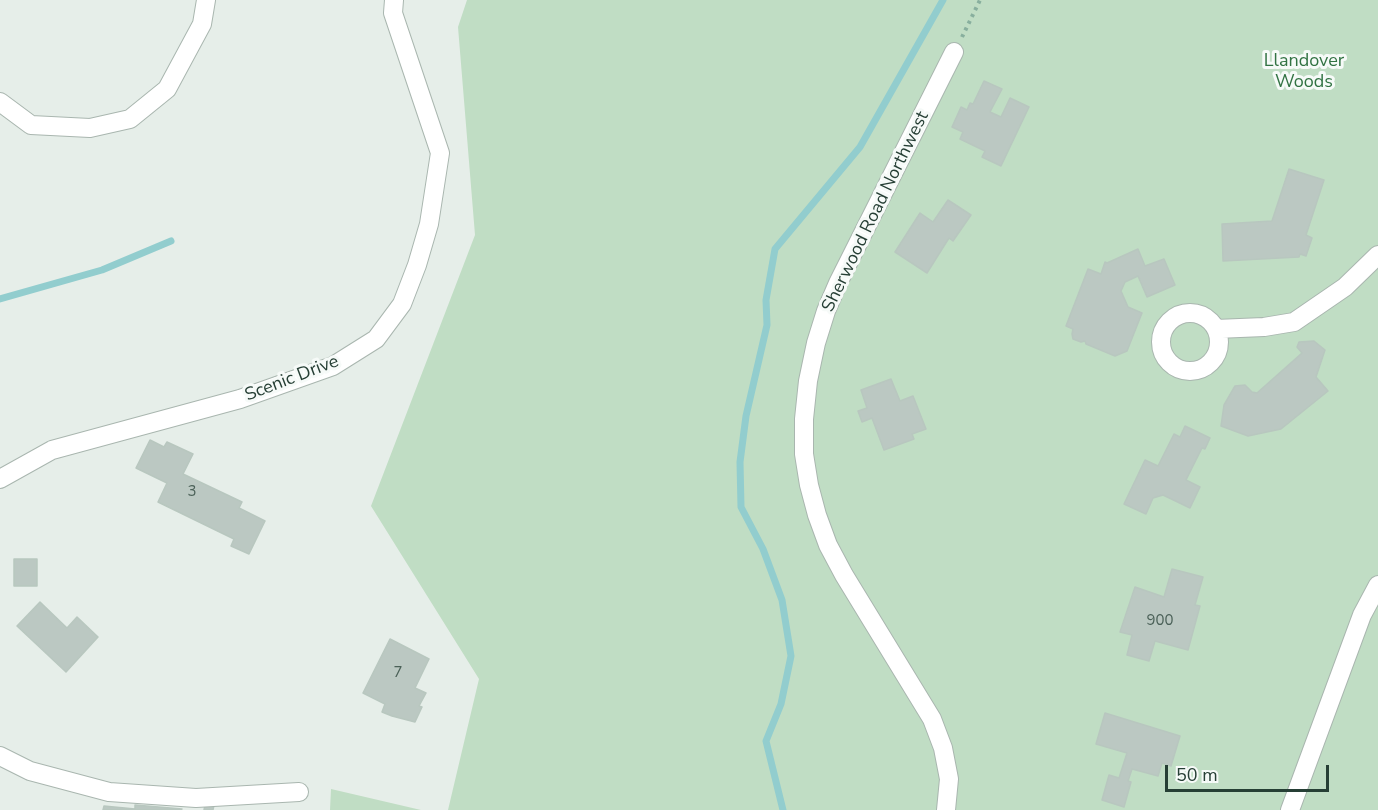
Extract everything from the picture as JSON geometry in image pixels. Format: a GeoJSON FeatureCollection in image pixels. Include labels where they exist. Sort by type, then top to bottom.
{"type":"FeatureCollection","features":[{"type":"Feature","properties":{"kind":"street"},"geometry":{"type":"LineString","coordinates":[[0,102],[31,125],[90,128],[130,118],[167,89],[202,24],[206,0]]}},
{"type":"Feature","properties":{"kind":"street","name":"Scenic Drive"},"geometry":{"type":"LineString","coordinates":[[0,479],[52,450],[240,399],[333,366],[376,339],[402,304],[417,265],[429,224],[440,153],[393,13],[394,0]]}},
{"type":"Feature","properties":{"kind":"street","name":"Sherwood Road Northwest"},"geometry":{"type":"LineString","coordinates":[[946,810],[949,779],[943,748],[932,719],[844,576],[828,545],[817,515],[804,454],[804,419],[810,371],[826,311],[954,52]]}},
{"type":"Feature","properties":{"kind":"street"},"geometry":{"type":"LineString","coordinates":[[1216,329],[1264,327],[1294,322],[1345,287],[1378,255]]}},
{"type":"Feature","properties":{"kind":"street"},"geometry":{"type":"LineString","coordinates":[[1290,810],[1370,613],[1378,585]]}},
{"type":"Feature","properties":{"kind":"street"},"geometry":{"type":"LineString","coordinates":[[0,756],[30,771],[109,792],[196,798],[299,792]]}},
{"type":"Feature","properties":{"kind":"path"},"geometry":{"type":"LineString","coordinates":[[954,52],[980,0]]}},
{"type":"Feature","properties":{"kind":"green space","name":"Llandover Woods"},"geometry":{"type":"Polygon","coordinates":[[[467,0],[1378,0],[1378,810],[448,810],[479,679],[371,506],[475,235],[458,27],[467,0]]]}},
{"type":"Feature","properties":{"kind":"green space"},"geometry":{"type":"Polygon","coordinates":[[[331,789],[421,810],[330,810],[331,789]]]}},
{"type":"Feature","properties":{"kind":"building"},"geometry":{"type":"Polygon","coordinates":[[[984,81],[1002,89],[990,112],[1001,117],[1010,98],[1029,107],[1001,166],[982,157],[985,151],[960,139],[963,132],[952,127],[961,107],[967,110],[970,103],[973,104],[984,81]]]}},
{"type":"Feature","properties":{"kind":"building"},"geometry":{"type":"Polygon","coordinates":[[[1289,169],[1324,180],[1306,235],[1312,238],[1306,256],[1300,254],[1299,257],[1223,261],[1222,224],[1272,221],[1289,169]]]}},
{"type":"Feature","properties":{"kind":"building"},"geometry":{"type":"Polygon","coordinates":[[[948,200],[971,215],[953,241],[949,238],[927,273],[895,252],[920,213],[933,222],[948,200]]]}},
{"type":"Feature","properties":{"kind":"building"},"geometry":{"type":"Polygon","coordinates":[[[1138,249],[1145,266],[1164,259],[1175,285],[1147,297],[1138,276],[1125,282],[1121,291],[1128,307],[1142,313],[1127,351],[1115,356],[1086,344],[1085,341],[1073,339],[1073,329],[1066,326],[1088,269],[1101,274],[1105,262],[1138,249]]]}},
{"type":"Feature","properties":{"kind":"building"},"geometry":{"type":"Polygon","coordinates":[[[1314,341],[1325,350],[1316,377],[1328,391],[1281,429],[1248,436],[1221,426],[1224,405],[1235,386],[1245,385],[1252,392],[1257,393],[1302,353],[1297,347],[1299,342],[1314,341]]]}},
{"type":"Feature","properties":{"kind":"building"},"geometry":{"type":"Polygon","coordinates":[[[891,379],[900,401],[913,396],[926,429],[912,434],[914,439],[884,450],[872,418],[862,422],[858,411],[867,408],[861,390],[891,379]]]}},
{"type":"Feature","properties":{"kind":"building"},"geometry":{"type":"Polygon","coordinates":[[[1185,426],[1210,438],[1205,449],[1202,448],[1186,480],[1200,487],[1190,508],[1163,495],[1153,498],[1146,514],[1124,504],[1145,460],[1158,466],[1174,434],[1180,437],[1185,426]]]}},
{"type":"Feature","properties":{"kind":"building"},"geometry":{"type":"Polygon","coordinates":[[[150,440],[164,447],[167,442],[193,454],[183,474],[242,502],[239,508],[265,521],[249,554],[231,546],[234,539],[158,502],[167,483],[136,468],[150,440]]]}},
{"type":"Feature","properties":{"kind":"building"},"geometry":{"type":"Polygon","coordinates":[[[14,559],[37,559],[37,586],[14,586],[14,559]]]}},
{"type":"Feature","properties":{"kind":"building"},"geometry":{"type":"Polygon","coordinates":[[[1172,569],[1203,577],[1195,605],[1200,606],[1188,650],[1155,641],[1149,661],[1127,655],[1132,635],[1120,632],[1135,587],[1164,597],[1172,569]]]}},
{"type":"Feature","properties":{"kind":"building"},"geometry":{"type":"Polygon","coordinates":[[[40,602],[67,628],[77,617],[98,637],[66,672],[17,626],[40,602]]]}},
{"type":"Feature","properties":{"kind":"building"},"geometry":{"type":"Polygon","coordinates":[[[390,639],[429,659],[415,688],[426,693],[419,706],[422,707],[415,722],[382,712],[385,704],[363,693],[390,639]]]}},
{"type":"Feature","properties":{"kind":"building"},"geometry":{"type":"Polygon","coordinates":[[[1105,713],[1180,736],[1171,766],[1162,763],[1158,776],[1132,769],[1124,807],[1102,800],[1109,775],[1119,778],[1127,753],[1096,744],[1105,713]]]}},
{"type":"Feature","properties":{"kind":"building"},"geometry":{"type":"Polygon","coordinates":[[[205,804],[214,805],[213,810],[204,810],[205,804]]]}},
{"type":"Feature","properties":{"kind":"building"},"geometry":{"type":"Polygon","coordinates":[[[135,805],[182,809],[103,810],[104,806],[135,809],[135,805]]]}},
{"type":"Feature","properties":{"kind":"waterway"},"geometry":{"type":"LineString","coordinates":[[783,810],[766,741],[781,704],[791,656],[782,600],[763,549],[741,507],[740,462],[746,416],[767,325],[766,300],[775,249],[860,147],[943,0]]}},
{"type":"Feature","properties":{"kind":"waterway"},"geometry":{"type":"LineString","coordinates":[[0,299],[102,270],[171,241]]}}]}
